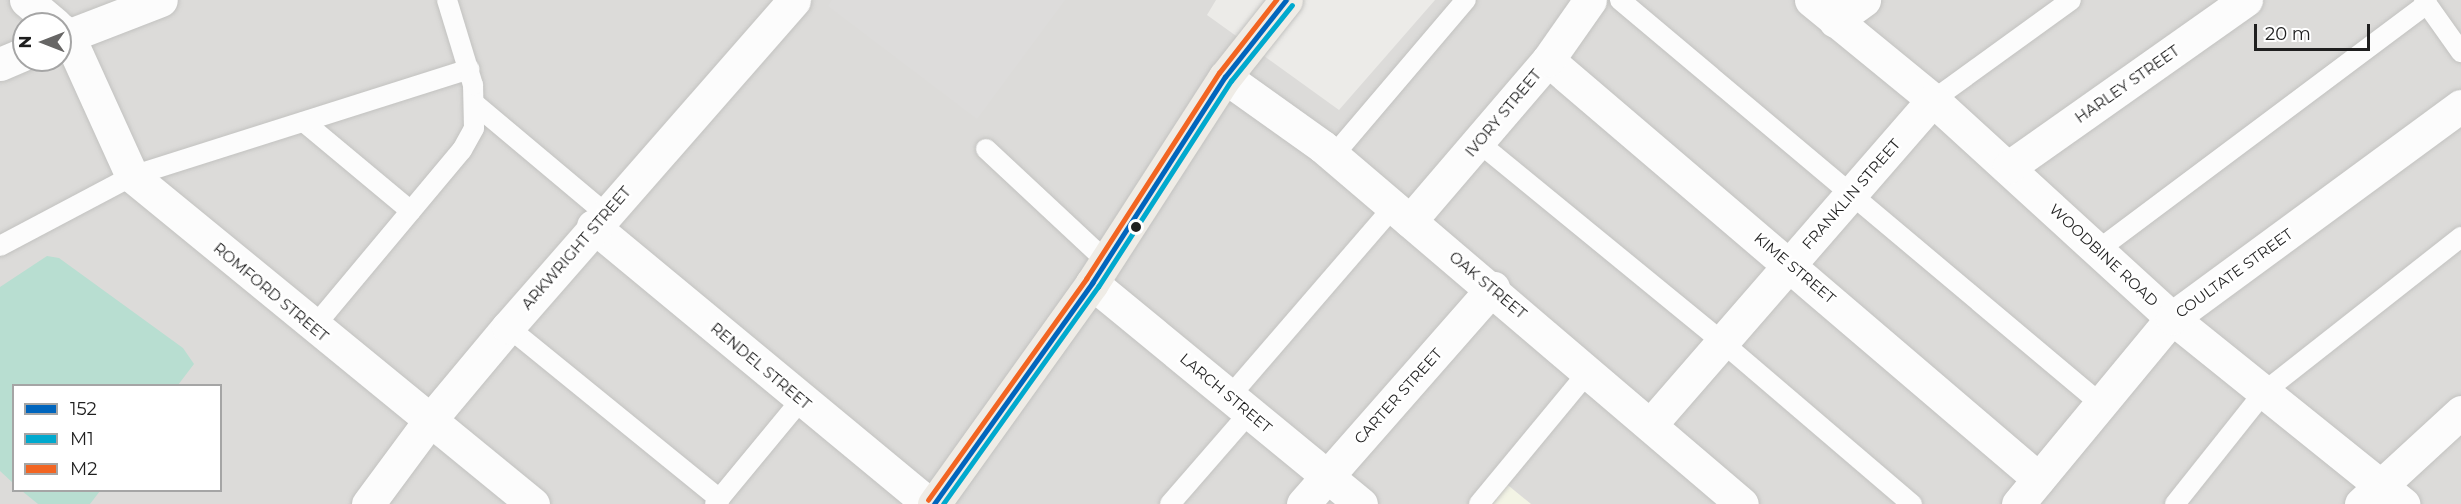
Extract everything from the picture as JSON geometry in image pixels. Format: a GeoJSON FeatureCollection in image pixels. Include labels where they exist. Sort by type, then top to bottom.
{"type":"FeatureCollection","features":[{"type":"Feature","properties":{"kind":"main road"},"geometry":{"type":"LineString","coordinates":[[941,501],[1099,272],[1225,77],[1286,0]]}},
{"type":"Feature","properties":{"kind":"street"},"geometry":{"type":"LineString","coordinates":[[26,0],[39,12]]}},
{"type":"Feature","properties":{"kind":"street"},"geometry":{"type":"LineString","coordinates":[[72,28],[161,0]]}},
{"type":"Feature","properties":{"kind":"street","name":"ARKWRIGHT STREET"},"geometry":{"type":"LineString","coordinates":[[368,504],[431,419],[508,327],[599,220],[794,0]]}},
{"type":"Feature","properties":{"kind":"street","name":"IVORY STREET"},"geometry":{"type":"LineString","coordinates":[[1402,214],[1478,142],[1548,60],[1590,0]]}},
{"type":"Feature","properties":{"kind":"street"},"geometry":{"type":"LineString","coordinates":[[1823,10],[1864,0]]}},
{"type":"Feature","properties":{"kind":"street","name":"HARLEY STREET"},"geometry":{"type":"LineString","coordinates":[[2008,167],[2246,0]]}},
{"type":"Feature","properties":{"kind":"street","name":"WOODBINE ROAD"},"geometry":{"type":"LineString","coordinates":[[1823,10],[1933,100],[2172,318],[2264,392],[2381,498]]}},
{"type":"Feature","properties":{"kind":"street","name":"ROMFORD STREET"},"geometry":{"type":"LineString","coordinates":[[72,54],[132,176],[313,328],[431,419],[533,504]]}},
{"type":"Feature","properties":{"kind":"street","name":"KIME STREET"},"geometry":{"type":"LineString","coordinates":[[1548,60],[1790,264],[2039,479]]}},
{"type":"Feature","properties":{"kind":"street","name":"OAK STREET"},"geometry":{"type":"LineString","coordinates":[[1225,77],[1333,156],[1493,288],[1743,504]]}},
{"type":"Feature","properties":{"kind":"street","name":"FRANKLIN STREET"},"geometry":{"type":"LineString","coordinates":[[1651,424],[1933,100]]}},
{"type":"Feature","properties":{"kind":"street","name":"COULTATE STREET"},"geometry":{"type":"LineString","coordinates":[[2018,504],[2172,318],[2461,106]]}},
{"type":"Feature","properties":{"kind":"street","name":"RENDEL STREET"},"geometry":{"type":"LineString","coordinates":[[599,220],[801,400],[941,501]]}},
{"type":"Feature","properties":{"kind":"street","name":"LARCH STREET"},"geometry":{"type":"LineString","coordinates":[[1099,272],[1240,404],[1361,504]]}},
{"type":"Feature","properties":{"kind":"street","name":"CARTER STREET"},"geometry":{"type":"LineString","coordinates":[[1303,504],[1493,288]]}},
{"type":"Feature","properties":{"kind":"street"},"geometry":{"type":"LineString","coordinates":[[2381,498],[2427,442],[2461,412]]}},
{"type":"Feature","properties":{"kind":"street"},"geometry":{"type":"LineString","coordinates":[[2427,442],[2461,443]]}},
{"type":"Feature","properties":{"kind":"lane"},"geometry":{"type":"LineString","coordinates":[[313,328],[462,150],[474,128],[475,104],[469,69],[447,0]]}},
{"type":"Feature","properties":{"kind":"lane"},"geometry":{"type":"LineString","coordinates":[[1333,156],[1466,0]]}},
{"type":"Feature","properties":{"kind":"lane"},"geometry":{"type":"LineString","coordinates":[[1620,0],[2101,404]]}},
{"type":"Feature","properties":{"kind":"lane"},"geometry":{"type":"LineString","coordinates":[[1933,100],[2071,0]]}},
{"type":"Feature","properties":{"kind":"lane"},"geometry":{"type":"LineString","coordinates":[[2098,250],[2425,2],[2461,52]]}},
{"type":"Feature","properties":{"kind":"lane"},"geometry":{"type":"LineString","coordinates":[[0,246],[132,176],[469,69]]}},
{"type":"Feature","properties":{"kind":"lane"},"geometry":{"type":"LineString","coordinates":[[475,104],[599,220]]}},
{"type":"Feature","properties":{"kind":"lane"},"geometry":{"type":"LineString","coordinates":[[304,122],[411,211]]}},
{"type":"Feature","properties":{"kind":"lane"},"geometry":{"type":"LineString","coordinates":[[1478,142],[1722,342],[1912,504]]}},
{"type":"Feature","properties":{"kind":"lane"},"geometry":{"type":"LineString","coordinates":[[986,149],[1099,272]]}},
{"type":"Feature","properties":{"kind":"lane"},"geometry":{"type":"LineString","coordinates":[[1170,504],[1240,404],[1402,214]]}},
{"type":"Feature","properties":{"kind":"lane"},"geometry":{"type":"LineString","coordinates":[[2175,504],[2264,392],[2461,237]]}},
{"type":"Feature","properties":{"kind":"lane"},"geometry":{"type":"LineString","coordinates":[[508,327],[718,501],[801,400]]}},
{"type":"Feature","properties":{"kind":"lane"},"geometry":{"type":"LineString","coordinates":[[1479,504],[1590,371]]}},
{"type":"Feature","properties":{"kind":"shaded area"},"geometry":{"type":"Polygon","coordinates":[[[0,0],[1216,0],[1207,15],[1339,110],[1435,0],[2461,0],[2461,504],[0,504],[0,0]]]}},
{"type":"Feature","properties":{"kind":"shaded area"},"geometry":{"type":"Polygon","coordinates":[[[832,0],[1065,0],[977,119],[828,6],[832,0]]]}},
{"type":"Feature","properties":{"kind":"shaded area"},"geometry":{"type":"Polygon","coordinates":[[[1498,477],[1531,504],[1474,504],[1498,477]]]}},
{"type":"Feature","properties":{"kind":"green space"},"geometry":{"type":"Polygon","coordinates":[[[47,256],[59,258],[183,348],[194,364],[179,384],[12,384],[12,482],[0,471],[0,287],[47,256]]]}},
{"type":"Feature","properties":{"kind":"green space"},"geometry":{"type":"Polygon","coordinates":[[[23,492],[99,492],[90,504],[38,504],[23,492]]]}},
{"type":"Feature","properties":{"kind":"transit line","name":"M2"},"geometry":{"type":"LineString","coordinates":[[928,500],[1086,279],[1219,73],[1276,0]]}},
{"type":"Feature","properties":{"kind":"transit line","name":"152"},"geometry":{"type":"LineString","coordinates":[[934,504],[1092,283],[1225,77],[1286,0]]}},
{"type":"Feature","properties":{"kind":"transit line","name":"M1"},"geometry":{"type":"LineString","coordinates":[[943,504],[1098,287],[1231,81],[1292,5]]}}]}
